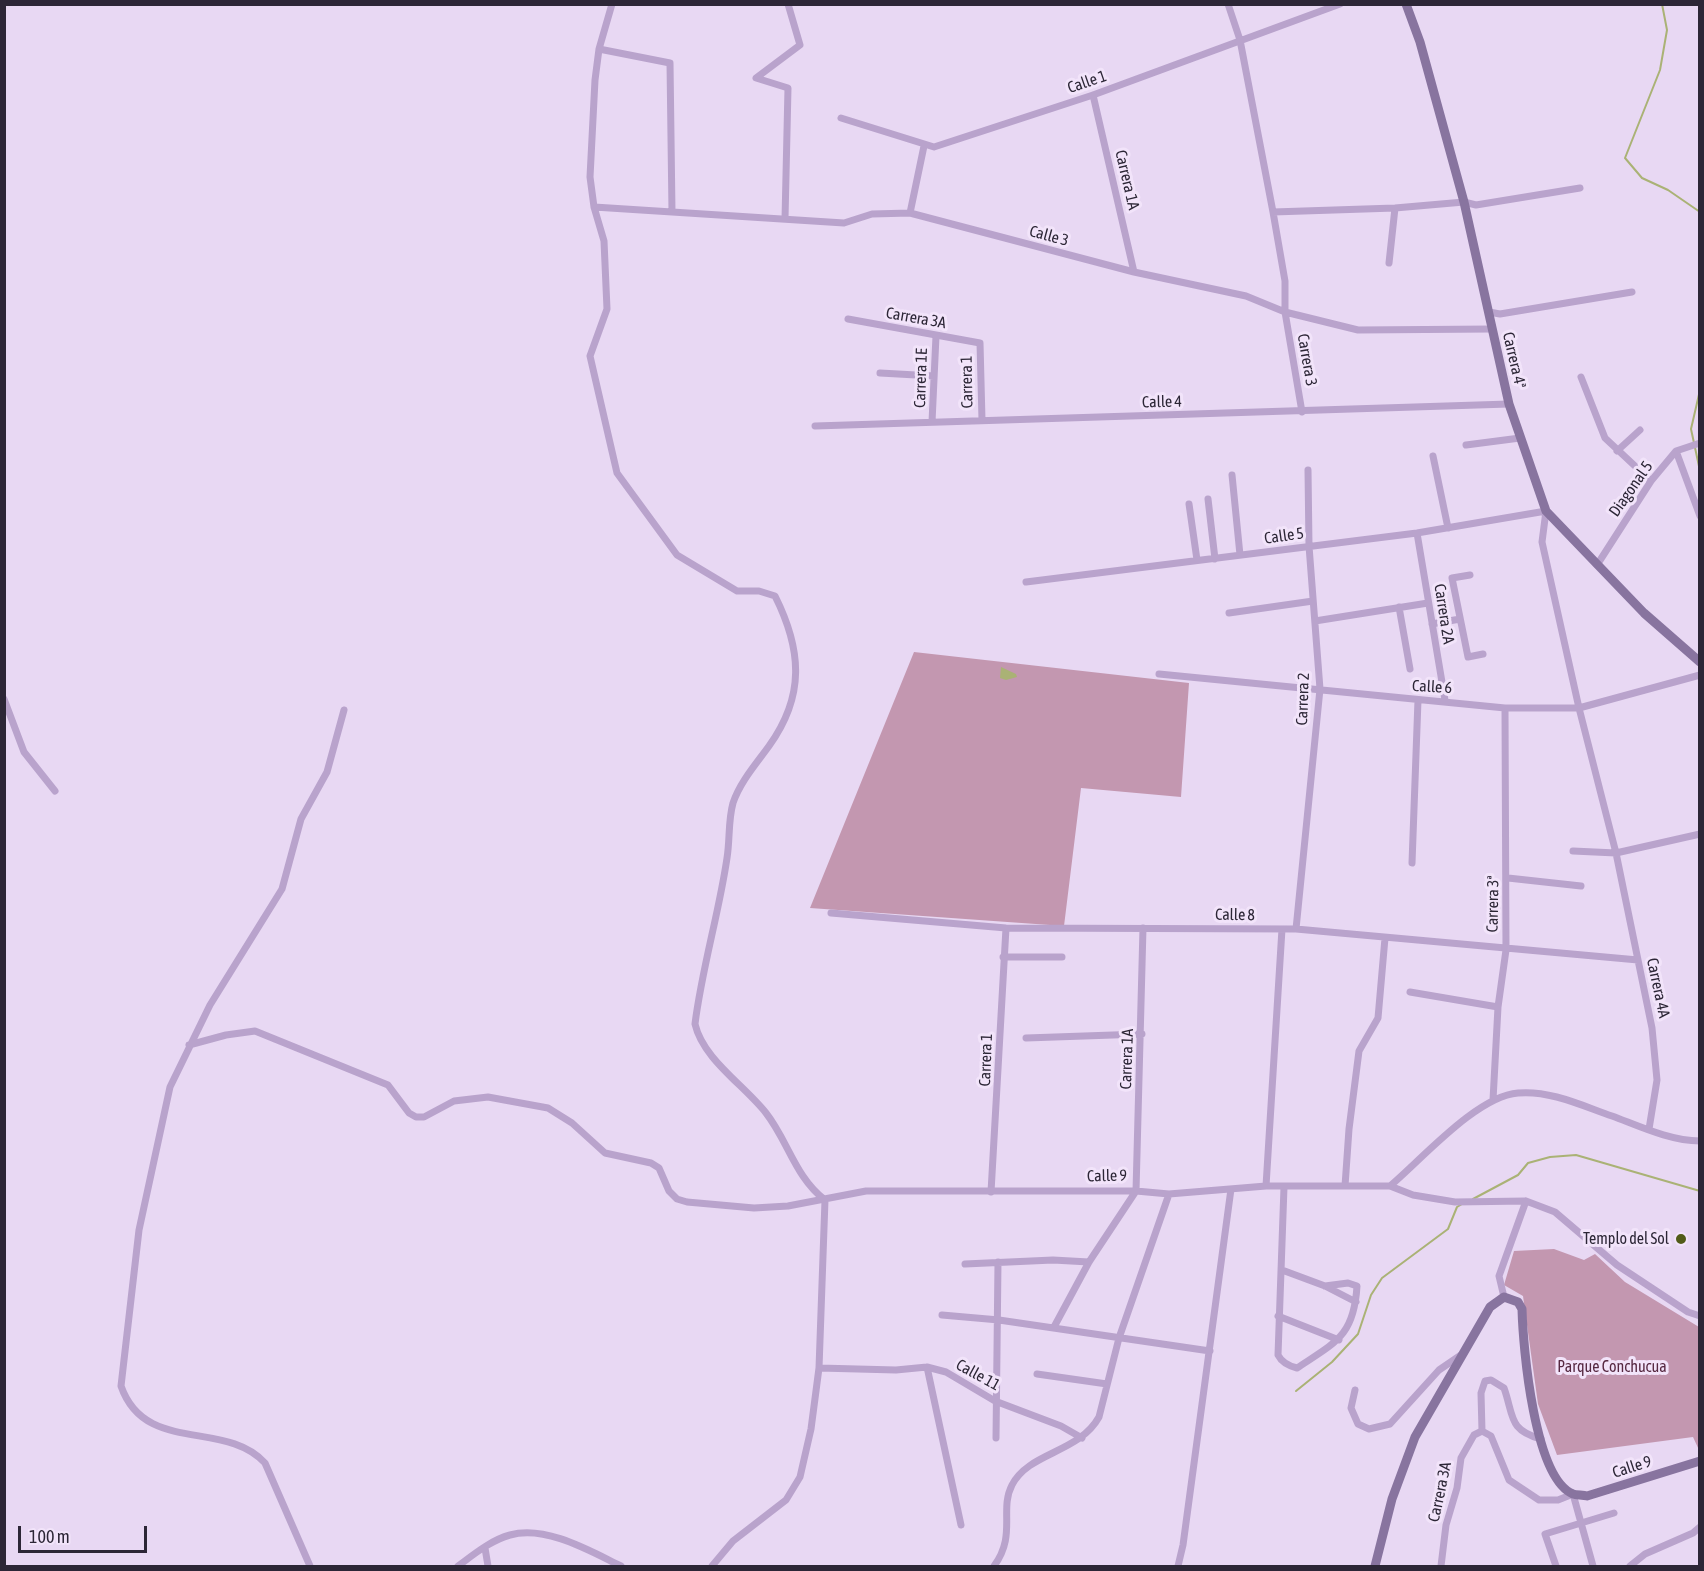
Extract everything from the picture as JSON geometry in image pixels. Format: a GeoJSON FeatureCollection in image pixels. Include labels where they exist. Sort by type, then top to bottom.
{"type":"FeatureCollection","features":[{"type":"Feature","properties":{"kind":"street"},"geometry":{"type":"LineString","coordinates":[[612,4],[599,49],[590,177],[594,207],[604,242],[607,309],[590,356],[617,473],[677,555],[737,591],[759,591],[775,596],[784,615],[796,667],[795,694],[783,727],[739,788],[732,806],[727,858],[695,1023],[698,1035],[719,1063],[767,1114],[809,1186],[825,1200],[819,1368],[811,1429],[800,1477],[793,1491],[786,1500],[733,1541],[712,1566]]}},
{"type":"Feature","properties":{"kind":"street"},"geometry":{"type":"LineString","coordinates":[[785,219],[788,88],[756,78],[800,45],[788,4]]}},
{"type":"Feature","properties":{"kind":"street","name":"Carrera 3"},"geometry":{"type":"LineString","coordinates":[[1228,4],[1240,40],[1273,212],[1285,281],[1285,312],[1302,412]]}},
{"type":"Feature","properties":{"kind":"street","name":"Calle 1"},"geometry":{"type":"LineString","coordinates":[[842,118],[924,146],[934,147],[1093,95],[1340,4]]}},
{"type":"Feature","properties":{"kind":"street","name":"Carrera 4ª"},"geometry":{"type":"LineString","coordinates":[[1406,4],[1464,202],[1509,404],[1546,511],[1644,613],[1700,662]]}},
{"type":"Feature","properties":{"kind":"street"},"geometry":{"type":"LineString","coordinates":[[599,49],[670,63],[672,212]]}},
{"type":"Feature","properties":{"kind":"street","name":"Carrera 1A"},"geometry":{"type":"LineString","coordinates":[[1093,95],[1134,272]]}},
{"type":"Feature","properties":{"kind":"street"},"geometry":{"type":"LineString","coordinates":[[910,213],[924,146]]}},
{"type":"Feature","properties":{"kind":"street"},"geometry":{"type":"LineString","coordinates":[[1273,212],[1395,208],[1464,202],[1476,204],[1580,188]]}},
{"type":"Feature","properties":{"kind":"street","name":"Calle 3"},"geometry":{"type":"LineString","coordinates":[[594,207],[844,223],[872,214],[910,213],[1134,272],[1246,296],[1285,312],[1358,330],[1492,329]]}},
{"type":"Feature","properties":{"kind":"street"},"geometry":{"type":"LineString","coordinates":[[1389,263],[1395,208]]}},
{"type":"Feature","properties":{"kind":"street"},"geometry":{"type":"LineString","coordinates":[[1489,312],[1500,314],[1632,292]]}},
{"type":"Feature","properties":{"kind":"street","name":"Carrera 3A"},"geometry":{"type":"LineString","coordinates":[[848,320],[980,343]]}},
{"type":"Feature","properties":{"kind":"street","name":"Carrera 1E"},"geometry":{"type":"LineString","coordinates":[[932,422],[936,336]]}},
{"type":"Feature","properties":{"kind":"street","name":"Carrera 1"},"geometry":{"type":"LineString","coordinates":[[980,343],[981,420]]}},
{"type":"Feature","properties":{"kind":"street"},"geometry":{"type":"LineString","coordinates":[[880,373],[934,376]]}},
{"type":"Feature","properties":{"kind":"street"},"geometry":{"type":"LineString","coordinates":[[1581,377],[1605,438],[1651,481]]}},
{"type":"Feature","properties":{"kind":"street","name":"Calle 4"},"geometry":{"type":"LineString","coordinates":[[814,426],[1509,404]]}},
{"type":"Feature","properties":{"kind":"street"},"geometry":{"type":"LineString","coordinates":[[1617,451],[1640,430]]}},
{"type":"Feature","properties":{"kind":"street"},"geometry":{"type":"LineString","coordinates":[[1466,445],[1520,438]]}},
{"type":"Feature","properties":{"kind":"street"},"geometry":{"type":"LineString","coordinates":[[1699,444],[1676,451],[1700,516]]}},
{"type":"Feature","properties":{"kind":"street","name":"Diagonal 5"},"geometry":{"type":"LineString","coordinates":[[1597,565],[1651,481],[1676,451]]}},
{"type":"Feature","properties":{"kind":"street"},"geometry":{"type":"LineString","coordinates":[[1433,456],[1448,528]]}},
{"type":"Feature","properties":{"kind":"street","name":"Carrera 2"},"geometry":{"type":"LineString","coordinates":[[1296,928],[1320,689],[1309,546],[1308,470]]}},
{"type":"Feature","properties":{"kind":"street"},"geometry":{"type":"LineString","coordinates":[[1232,475],[1240,555]]}},
{"type":"Feature","properties":{"kind":"street"},"geometry":{"type":"LineString","coordinates":[[1208,499],[1215,559]]}},
{"type":"Feature","properties":{"kind":"street"},"geometry":{"type":"LineString","coordinates":[[1189,504],[1197,560]]}},
{"type":"Feature","properties":{"kind":"street","name":"Calle 5"},"geometry":{"type":"LineString","coordinates":[[1026,582],[1417,533],[1546,511]]}},
{"type":"Feature","properties":{"kind":"street","name":"Carrera 4A"},"geometry":{"type":"LineString","coordinates":[[1546,511],[1542,542],[1579,708],[1616,853],[1653,1028],[1657,1080],[1649,1129]]}},
{"type":"Feature","properties":{"kind":"street","name":"Carrera 2A"},"geometry":{"type":"LineString","coordinates":[[1417,533],[1445,700]]}},
{"type":"Feature","properties":{"kind":"street"},"geometry":{"type":"LineString","coordinates":[[1470,575],[1452,578],[1468,657],[1483,654]]}},
{"type":"Feature","properties":{"kind":"street"},"geometry":{"type":"LineString","coordinates":[[1229,613],[1313,601]]}},
{"type":"Feature","properties":{"kind":"street"},"geometry":{"type":"LineString","coordinates":[[1315,621],[1428,603]]}},
{"type":"Feature","properties":{"kind":"street"},"geometry":{"type":"LineString","coordinates":[[1400,608],[1410,669]]}},
{"type":"Feature","properties":{"kind":"street"},"geometry":{"type":"LineString","coordinates":[[1432,624],[1460,619]]}},
{"type":"Feature","properties":{"kind":"street","name":"Calle 6"},"geometry":{"type":"LineString","coordinates":[[1159,674],[1418,700],[1445,700],[1505,708],[1579,708],[1700,675]]}},
{"type":"Feature","properties":{"kind":"street"},"geometry":{"type":"LineString","coordinates":[[4,699],[24,752],[55,791]]}},
{"type":"Feature","properties":{"kind":"street"},"geometry":{"type":"LineString","coordinates":[[1412,863],[1418,700]]}},
{"type":"Feature","properties":{"kind":"street","name":"Carrera 3ª"},"geometry":{"type":"LineString","coordinates":[[1493,1100],[1498,1006],[1506,950],[1508,878],[1505,708]]}},
{"type":"Feature","properties":{"kind":"street"},"geometry":{"type":"LineString","coordinates":[[310,1566],[265,1463],[254,1450],[229,1441],[185,1436],[147,1420],[127,1403],[121,1386],[139,1230],[166,1099],[189,1045],[210,1005],[282,889],[301,819],[327,772],[344,711]]}},
{"type":"Feature","properties":{"kind":"street"},"geometry":{"type":"LineString","coordinates":[[1573,851],[1616,853],[1700,834]]}},
{"type":"Feature","properties":{"kind":"street"},"geometry":{"type":"LineString","coordinates":[[1508,878],[1581,886]]}},
{"type":"Feature","properties":{"kind":"street","name":"Calle 8"},"geometry":{"type":"LineString","coordinates":[[831,913],[1006,928],[1282,930],[1296,928],[1506,950],[1638,960]]}},
{"type":"Feature","properties":{"kind":"street","name":"Carrera 1"},"geometry":{"type":"LineString","coordinates":[[991,1192],[1006,928]]}},
{"type":"Feature","properties":{"kind":"street","name":"Carrera 1A"},"geometry":{"type":"LineString","coordinates":[[1136,1191],[1142,1034],[1143,928]]}},
{"type":"Feature","properties":{"kind":"street"},"geometry":{"type":"LineString","coordinates":[[1266,1186],[1282,930]]}},
{"type":"Feature","properties":{"kind":"street"},"geometry":{"type":"LineString","coordinates":[[1346,1186],[1349,1129],[1359,1051],[1378,1018],[1385,938]]}},
{"type":"Feature","properties":{"kind":"street"},"geometry":{"type":"LineString","coordinates":[[1003,957],[1062,957]]}},
{"type":"Feature","properties":{"kind":"street"},"geometry":{"type":"LineString","coordinates":[[1410,992],[1498,1006]]}},
{"type":"Feature","properties":{"kind":"street","name":"Calle 9"},"geometry":{"type":"LineString","coordinates":[[189,1045],[226,1035],[255,1031],[388,1085],[409,1113],[416,1117],[424,1117],[454,1101],[488,1097],[548,1108],[572,1123],[605,1153],[651,1163],[659,1168],[669,1191],[677,1199],[687,1202],[754,1208],[825,1200],[866,1191],[1136,1191],[1169,1194],[1266,1186],[1390,1186],[1413,1195],[1455,1202],[1515,1199],[1555,1212],[1617,1265],[1688,1312],[1700,1316]]}},
{"type":"Feature","properties":{"kind":"street"},"geometry":{"type":"LineString","coordinates":[[1026,1038],[1142,1034]]}},
{"type":"Feature","properties":{"kind":"street"},"geometry":{"type":"LineString","coordinates":[[1390,1186],[1467,1117],[1493,1100],[1518,1093],[1558,1097],[1649,1129],[1689,1141],[1700,1141]]}},
{"type":"Feature","properties":{"kind":"street"},"geometry":{"type":"LineString","coordinates":[[1284,1187],[1278,1355],[1281,1361],[1292,1367],[1298,1368],[1339,1340],[1352,1321],[1356,1302],[1355,1284],[1325,1286]]}},
{"type":"Feature","properties":{"kind":"street"},"geometry":{"type":"LineString","coordinates":[[1178,1566],[1183,1545],[1231,1189]]}},
{"type":"Feature","properties":{"kind":"street"},"geometry":{"type":"LineString","coordinates":[[1054,1327],[1089,1262],[1136,1191]]}},
{"type":"Feature","properties":{"kind":"street"},"geometry":{"type":"LineString","coordinates":[[994,1566],[1006,1545],[1008,1498],[1012,1485],[1023,1471],[1082,1438],[1099,1417],[1119,1338],[1169,1194]]}},
{"type":"Feature","properties":{"kind":"street"},"geometry":{"type":"LineString","coordinates":[[1504,1297],[1499,1276],[1526,1201]]}},
{"type":"Feature","properties":{"kind":"street"},"geometry":{"type":"LineString","coordinates":[[965,1264],[1053,1260],[1089,1262]]}},
{"type":"Feature","properties":{"kind":"street"},"geometry":{"type":"LineString","coordinates":[[996,1438],[998,1262]]}},
{"type":"Feature","properties":{"kind":"street"},"geometry":{"type":"LineString","coordinates":[[1282,1270],[1325,1286],[1356,1302]]}},
{"type":"Feature","properties":{"kind":"street"},"geometry":{"type":"LineString","coordinates":[[1375,1566],[1392,1499],[1415,1437],[1490,1307],[1504,1297]]}},
{"type":"Feature","properties":{"kind":"street"},"geometry":{"type":"LineString","coordinates":[[1504,1297],[1518,1302],[1522,1309],[1526,1375],[1541,1439],[1553,1475],[1573,1494],[1593,1566]]}},
{"type":"Feature","properties":{"kind":"street"},"geometry":{"type":"LineString","coordinates":[[942,1315],[1054,1327],[1210,1351]]}},
{"type":"Feature","properties":{"kind":"street"},"geometry":{"type":"LineString","coordinates":[[1278,1316],[1339,1340]]}},
{"type":"Feature","properties":{"kind":"street"},"geometry":{"type":"LineString","coordinates":[[1355,1390],[1351,1408],[1358,1424],[1369,1429],[1390,1424],[1439,1370],[1461,1354]]}},
{"type":"Feature","properties":{"kind":"street"},"geometry":{"type":"LineString","coordinates":[[927,1367],[961,1525]]}},
{"type":"Feature","properties":{"kind":"street","name":"Calle 11"},"geometry":{"type":"LineString","coordinates":[[819,1368],[896,1370],[927,1367],[946,1372],[996,1401],[1061,1426],[1082,1438]]}},
{"type":"Feature","properties":{"kind":"street"},"geometry":{"type":"LineString","coordinates":[[1037,1374],[1107,1384]]}},
{"type":"Feature","properties":{"kind":"street"},"geometry":{"type":"LineString","coordinates":[[1541,1439],[1526,1435],[1513,1424],[1504,1388],[1491,1380],[1485,1381],[1481,1393],[1482,1431],[1491,1436],[1509,1480],[1539,1500],[1558,1500],[1573,1494]]}},
{"type":"Feature","properties":{"kind":"street","name":"Carrera 3A"},"geometry":{"type":"LineString","coordinates":[[1441,1566],[1446,1525],[1457,1488],[1461,1458],[1474,1435],[1482,1431]]}},
{"type":"Feature","properties":{"kind":"street","name":"Calle 9"},"geometry":{"type":"LineString","coordinates":[[1573,1494],[1587,1496],[1700,1461]]}},
{"type":"Feature","properties":{"kind":"street"},"geometry":{"type":"LineString","coordinates":[[1556,1566],[1545,1534],[1614,1513]]}},
{"type":"Feature","properties":{"kind":"street"},"geometry":{"type":"LineString","coordinates":[[1628,1566],[1644,1554],[1693,1533],[1700,1527]]}},
{"type":"Feature","properties":{"kind":"street"},"geometry":{"type":"LineString","coordinates":[[458,1566],[510,1535],[543,1533],[621,1566]]}},
{"type":"Feature","properties":{"kind":"street"},"geometry":{"type":"LineString","coordinates":[[485,1548],[488,1566]]}},
{"type":"Feature","properties":{"kind":"green space"},"geometry":{"type":"Polygon","coordinates":[[[914,652],[1189,683],[1181,797],[1081,788],[1064,926],[810,908],[914,652]]]}},
{"type":"Feature","properties":{"kind":"green space","name":"Parque Conchucua"},"geometry":{"type":"Polygon","coordinates":[[[1554,1249],[1584,1260],[1595,1254],[1625,1282],[1699,1327],[1699,1450],[1693,1437],[1557,1455],[1538,1404],[1523,1296],[1504,1285],[1514,1251],[1554,1249]]]}},
{"type":"Feature","properties":{"kind":"shaded area"},"geometry":{"type":"Polygon","coordinates":[[[1001,667],[1016,674],[1017,677],[1006,680],[1000,678],[1001,667]]]}},
{"type":"Feature","properties":{"kind":"waterway"},"geometry":{"type":"LineString","coordinates":[[1662,4],[1667,30],[1660,70],[1625,158],[1642,178],[1668,190],[1700,212]]}},
{"type":"Feature","properties":{"kind":"waterway"},"geometry":{"type":"LineString","coordinates":[[1700,390],[1691,429],[1700,471]]}},
{"type":"Feature","properties":{"kind":"waterway"},"geometry":{"type":"LineString","coordinates":[[1473,1199],[1518,1175],[1528,1163],[1550,1157],[1576,1155],[1700,1191]]}},
{"type":"Feature","properties":{"kind":"waterway"},"geometry":{"type":"LineString","coordinates":[[1296,1391],[1332,1362],[1358,1334],[1371,1295],[1382,1278],[1448,1229],[1457,1207],[1462,1204]]}},
{"type":"Feature","properties":{"kind":"place","name":"Templo del Sol"},"geometry":{"type":"Point","coordinates":[1681,1239]}}]}
